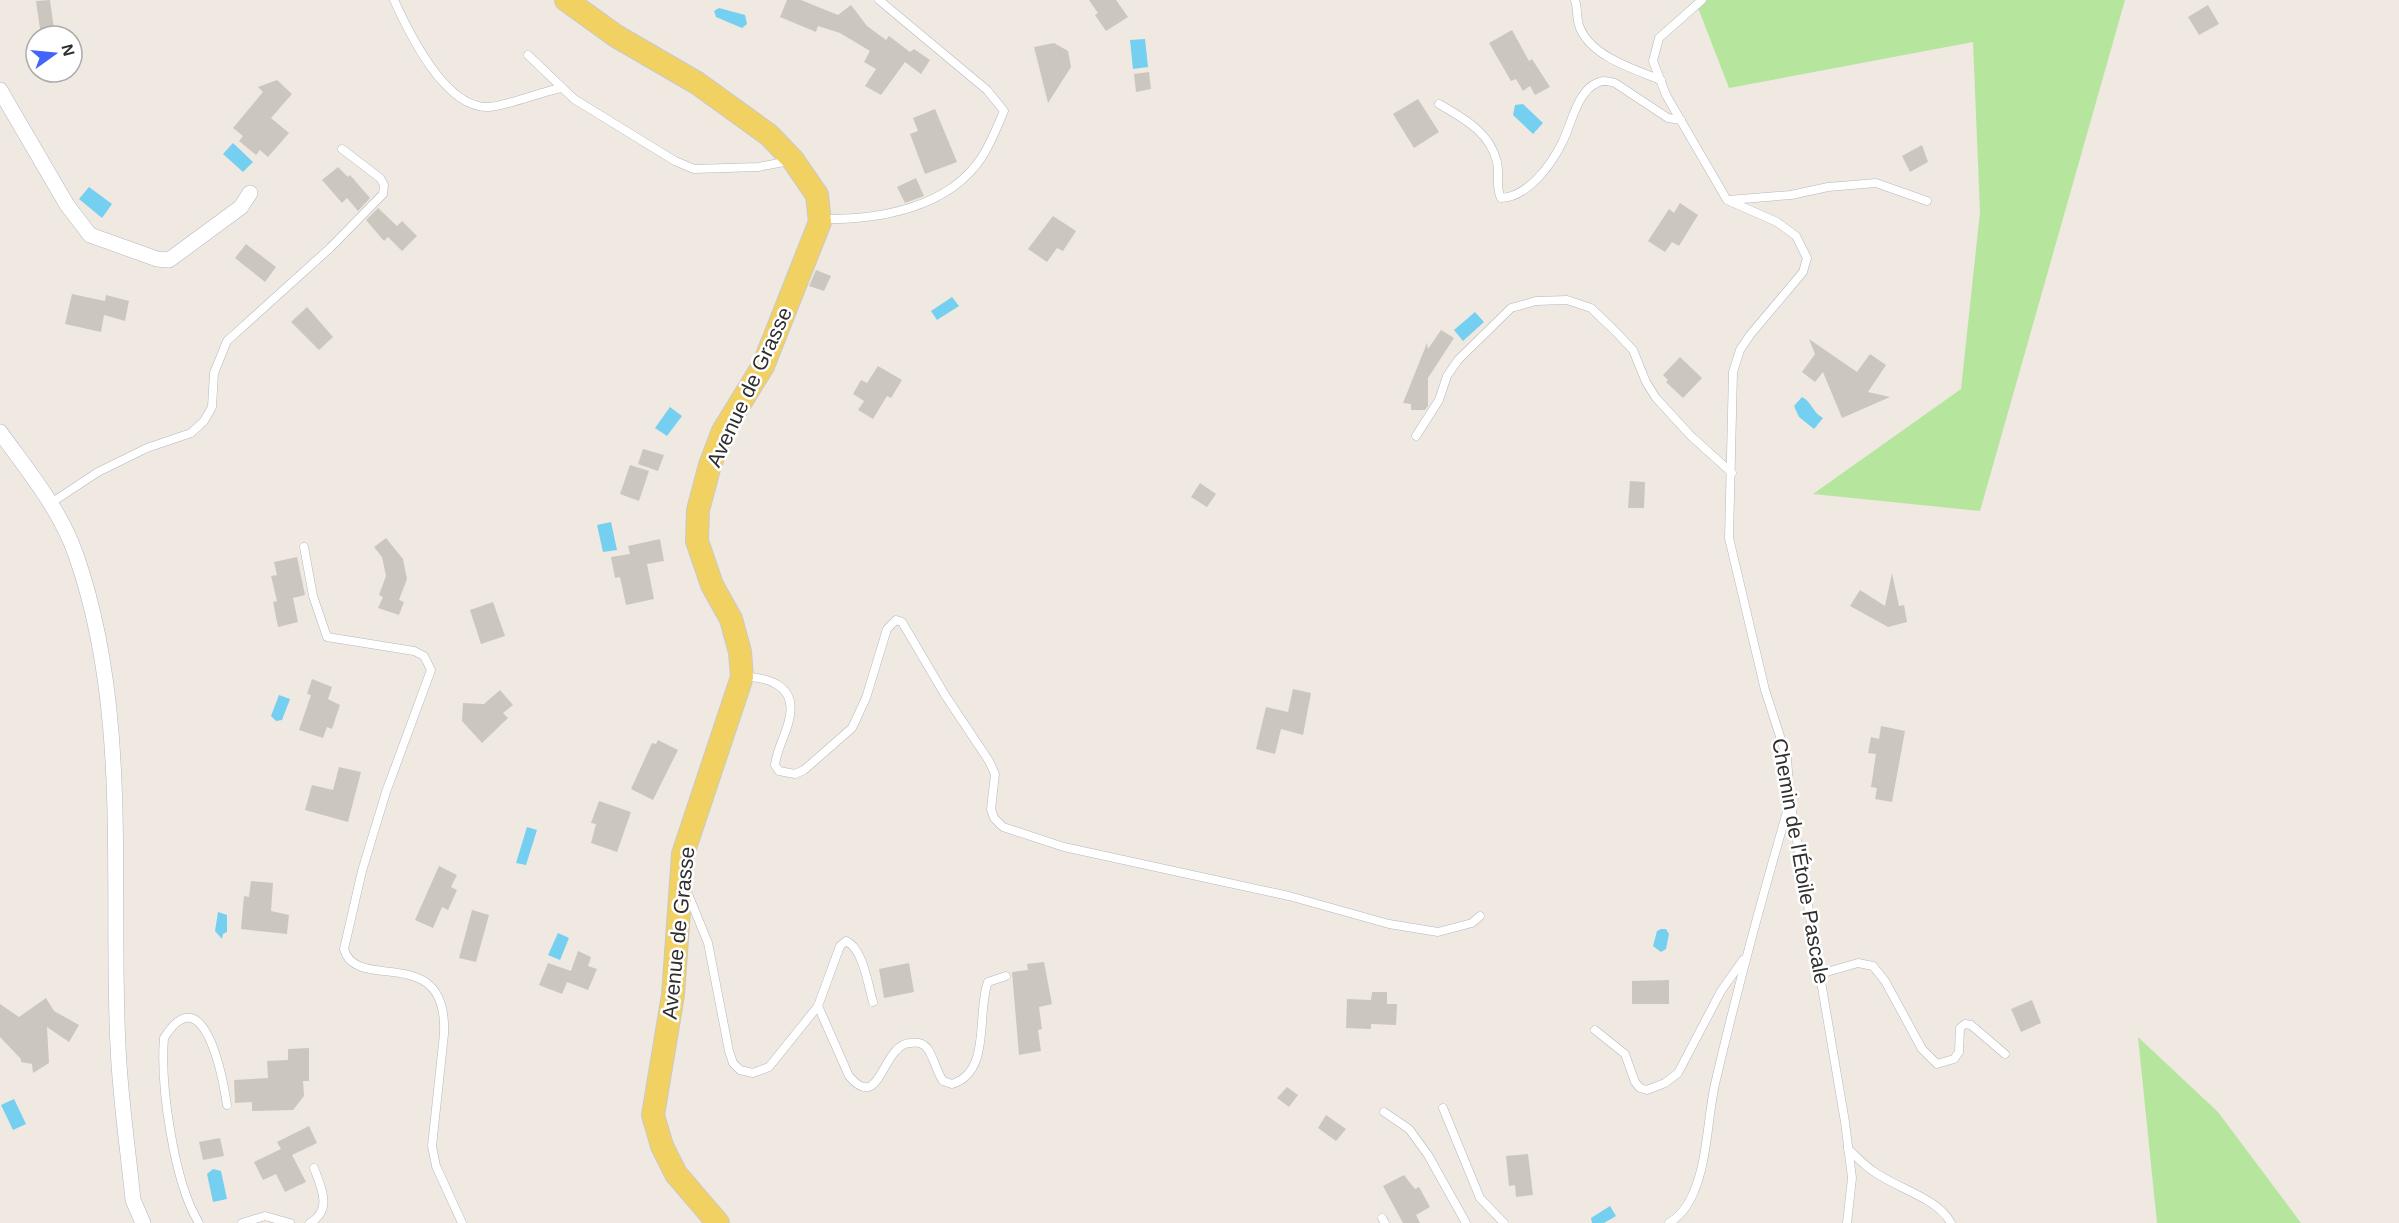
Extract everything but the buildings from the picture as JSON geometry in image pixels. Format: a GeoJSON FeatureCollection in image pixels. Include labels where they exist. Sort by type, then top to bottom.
{"type":"FeatureCollection","features":[{"type":"Feature","properties":{"kind":"main road"},"geometry":{"type":"LineString","coordinates":[[567,0],[616,36],[697,83],[769,135],[793,160],[817,195],[820,219]]}},
{"type":"Feature","properties":{"kind":"main road","name":"Avenue de Grasse"},"geometry":{"type":"LineString","coordinates":[[718,1223],[676,1174],[662,1146],[652,1115],[673,995],[683,854],[742,677],[740,652],[731,619],[712,585],[697,541],[698,510],[710,465],[723,431],[763,366],[820,219]]}},
{"type":"Feature","properties":{"kind":"street"},"geometry":{"type":"LineString","coordinates":[[0,90],[67,205],[90,235],[157,259],[169,260],[241,207],[250,193]]}},
{"type":"Feature","properties":{"kind":"street"},"geometry":{"type":"LineString","coordinates":[[0,432],[51,502],[76,554],[98,632],[115,776],[118,1048],[133,1200],[143,1223]]}},
{"type":"Feature","properties":{"kind":"lane"},"geometry":{"type":"LineString","coordinates":[[394,0],[421,54],[446,85],[468,103],[488,107],[561,88]]}},
{"type":"Feature","properties":{"kind":"lane"},"geometry":{"type":"LineString","coordinates":[[820,219],[886,216],[936,196],[964,178],[981,158],[1004,111],[987,90],[879,0]]}},
{"type":"Feature","properties":{"kind":"lane"},"geometry":{"type":"LineString","coordinates":[[1575,0],[1579,26],[1586,39],[1598,51],[1661,80]]}},
{"type":"Feature","properties":{"kind":"lane"},"geometry":{"type":"LineString","coordinates":[[1702,0],[1659,38],[1653,61],[1681,120],[1727,200],[1791,195],[1858,183],[1876,183],[1927,201]]}},
{"type":"Feature","properties":{"kind":"lane"},"geometry":{"type":"LineString","coordinates":[[528,55],[574,99],[651,147],[694,169],[758,167],[793,160]]}},
{"type":"Feature","properties":{"kind":"lane"},"geometry":{"type":"LineString","coordinates":[[1439,104],[1483,134],[1498,164],[1497,190],[1501,198],[1521,193],[1540,174],[1561,145],[1584,95],[1594,83],[1605,81],[1615,83],[1668,118],[1681,120]]}},
{"type":"Feature","properties":{"kind":"lane"},"geometry":{"type":"LineString","coordinates":[[51,502],[98,472],[147,448],[190,433],[204,421],[212,407],[214,373],[227,341],[338,241],[383,194],[384,185],[380,178],[342,149]]}},
{"type":"Feature","properties":{"kind":"lane","name":"Chemin de l'Étoile Pascale"},"geometry":{"type":"LineString","coordinates":[[1727,200],[1777,222],[1796,236],[1808,258],[1803,272],[1740,350],[1733,372],[1730,402],[1732,473],[1729,538],[1765,690],[1787,758],[1790,800],[1852,1178],[1847,1223]]}},
{"type":"Feature","properties":{"kind":"lane"},"geometry":{"type":"LineString","coordinates":[[1416,436],[1439,400],[1448,376],[1458,360],[1511,308],[1536,301],[1567,300],[1592,308],[1614,330],[1633,350],[1646,382],[1656,398],[1732,473]]}},
{"type":"Feature","properties":{"kind":"lane"},"geometry":{"type":"LineString","coordinates":[[304,547],[313,596],[327,637],[414,651],[424,656],[431,670],[386,792],[362,871],[344,949],[346,956],[352,961],[374,970],[418,978],[429,983],[438,993],[445,1020],[432,1146],[436,1166],[462,1223]]}},
{"type":"Feature","properties":{"kind":"lane"},"geometry":{"type":"LineString","coordinates":[[742,677],[771,679],[781,686],[786,694],[790,716],[775,765],[779,771],[795,774],[813,765],[852,728],[866,698],[887,629],[891,623],[902,622],[945,695],[989,761],[995,774],[991,809],[994,818],[1003,827],[1064,847],[1289,896],[1389,924],[1438,932],[1472,923],[1480,916]]}},
{"type":"Feature","properties":{"kind":"lane"},"geometry":{"type":"LineString","coordinates":[[1682,1223],[1693,1196],[1701,1164],[1712,1096],[1745,956],[1790,800]]}},
{"type":"Feature","properties":{"kind":"lane"},"geometry":{"type":"LineString","coordinates":[[681,879],[708,943],[729,1052],[733,1063],[740,1070],[753,1073],[769,1067],[818,1006],[840,946],[846,941],[852,944],[857,953],[873,1002]]}},
{"type":"Feature","properties":{"kind":"lane"},"geometry":{"type":"LineString","coordinates":[[1595,1030],[1625,1054],[1635,1082],[1640,1088],[1647,1090],[1665,1083],[1678,1073],[1721,991],[1745,956]]}},
{"type":"Feature","properties":{"kind":"lane"},"geometry":{"type":"LineString","coordinates":[[1820,974],[1858,963],[1873,966],[1885,981],[1922,1049],[1937,1064],[1954,1059],[1959,1052],[1960,1028],[1965,1024],[1971,1025],[2005,1054]]}},
{"type":"Feature","properties":{"kind":"lane"},"geometry":{"type":"LineString","coordinates":[[818,1006],[849,1076],[856,1085],[863,1088],[872,1086],[879,1080],[896,1048],[906,1043],[918,1042],[926,1046],[943,1081],[952,1084],[966,1076],[979,1050],[984,991],[988,982],[1006,976]]}},
{"type":"Feature","properties":{"kind":"lane"},"geometry":{"type":"LineString","coordinates":[[199,1223],[185,1195],[167,1097],[164,1038],[179,1022],[188,1018],[195,1020],[203,1025],[210,1036],[222,1071],[227,1105]]}},
{"type":"Feature","properties":{"kind":"lane"},"geometry":{"type":"LineString","coordinates":[[1443,1108],[1480,1198],[1504,1223]]}},
{"type":"Feature","properties":{"kind":"lane"},"geometry":{"type":"LineString","coordinates":[[1384,1112],[1409,1130],[1428,1155],[1467,1223]]}},
{"type":"Feature","properties":{"kind":"lane"},"geometry":{"type":"LineString","coordinates":[[1848,1149],[1872,1171],[1903,1190],[1937,1206],[1951,1223]]}},
{"type":"Feature","properties":{"kind":"lane"},"geometry":{"type":"LineString","coordinates":[[310,1223],[322,1210],[324,1200],[314,1168]]}},
{"type":"Feature","properties":{"kind":"lane"},"geometry":{"type":"LineString","coordinates":[[1669,1223],[1679,1217],[1693,1196]]}},
{"type":"Feature","properties":{"kind":"lane"},"geometry":{"type":"LineString","coordinates":[[242,1223],[265,1216],[290,1223]]}},
{"type":"Feature","properties":{"kind":"green space"},"geometry":{"type":"Polygon","coordinates":[[[1695,0],[2125,0],[1980,511],[1813,494],[1961,389],[1980,212],[1973,42],[1729,88],[1695,0]]]}},
{"type":"Feature","properties":{"kind":"green space"},"geometry":{"type":"Polygon","coordinates":[[[2138,1037],[2218,1112],[2301,1223],[2157,1223],[2138,1037]]]}},
{"type":"Feature","properties":{"kind":"water"},"geometry":{"type":"Polygon","coordinates":[[[719,8],[745,15],[747,24],[742,28],[716,17],[714,11],[719,8]]]}},
{"type":"Feature","properties":{"kind":"water"},"geometry":{"type":"Polygon","coordinates":[[[1145,39],[1148,67],[1133,69],[1130,40],[1145,39]]]}},
{"type":"Feature","properties":{"kind":"water"},"geometry":{"type":"Polygon","coordinates":[[[1523,104],[1543,123],[1533,134],[1513,115],[1515,105],[1523,104]]]}},
{"type":"Feature","properties":{"kind":"water"},"geometry":{"type":"Polygon","coordinates":[[[233,143],[253,162],[243,172],[223,154],[233,143]]]}},
{"type":"Feature","properties":{"kind":"water"},"geometry":{"type":"Polygon","coordinates":[[[89,187],[112,204],[102,218],[79,199],[89,187]]]}},
{"type":"Feature","properties":{"kind":"water"},"geometry":{"type":"Polygon","coordinates":[[[952,297],[959,306],[937,320],[931,311],[952,297]]]}},
{"type":"Feature","properties":{"kind":"water"},"geometry":{"type":"Polygon","coordinates":[[[1475,312],[1484,322],[1463,341],[1454,330],[1475,312]]]}},
{"type":"Feature","properties":{"kind":"water"},"geometry":{"type":"Polygon","coordinates":[[[1802,397],[1823,418],[1814,429],[1799,417],[1794,406],[1802,397]]]}},
{"type":"Feature","properties":{"kind":"water"},"geometry":{"type":"Polygon","coordinates":[[[670,407],[682,416],[667,436],[655,428],[670,407]]]}},
{"type":"Feature","properties":{"kind":"water"},"geometry":{"type":"Polygon","coordinates":[[[611,522],[617,550],[603,552],[597,525],[611,522]]]}},
{"type":"Feature","properties":{"kind":"water"},"geometry":{"type":"Polygon","coordinates":[[[279,695],[290,699],[282,720],[276,721],[271,716],[279,695]]]}},
{"type":"Feature","properties":{"kind":"water"},"geometry":{"type":"Polygon","coordinates":[[[527,827],[537,830],[526,865],[516,863],[527,827]]]}},
{"type":"Feature","properties":{"kind":"water"},"geometry":{"type":"Polygon","coordinates":[[[218,912],[227,915],[227,932],[223,934],[222,939],[215,931],[218,912]]]}},
{"type":"Feature","properties":{"kind":"water"},"geometry":{"type":"Polygon","coordinates":[[[1666,929],[1669,934],[1666,949],[1661,952],[1653,946],[1657,931],[1666,929]]]}},
{"type":"Feature","properties":{"kind":"water"},"geometry":{"type":"Polygon","coordinates":[[[558,933],[569,938],[560,960],[548,955],[558,933]]]}},
{"type":"Feature","properties":{"kind":"water"},"geometry":{"type":"Polygon","coordinates":[[[14,1099],[26,1124],[13,1130],[1,1105],[14,1099]]]}},
{"type":"Feature","properties":{"kind":"water"},"geometry":{"type":"Polygon","coordinates":[[[213,1169],[221,1171],[227,1199],[213,1202],[207,1174],[213,1169]]]}},
{"type":"Feature","properties":{"kind":"water"},"geometry":{"type":"Polygon","coordinates":[[[1610,1206],[1616,1216],[1604,1223],[1592,1223],[1591,1218],[1610,1206]]]}}]}
